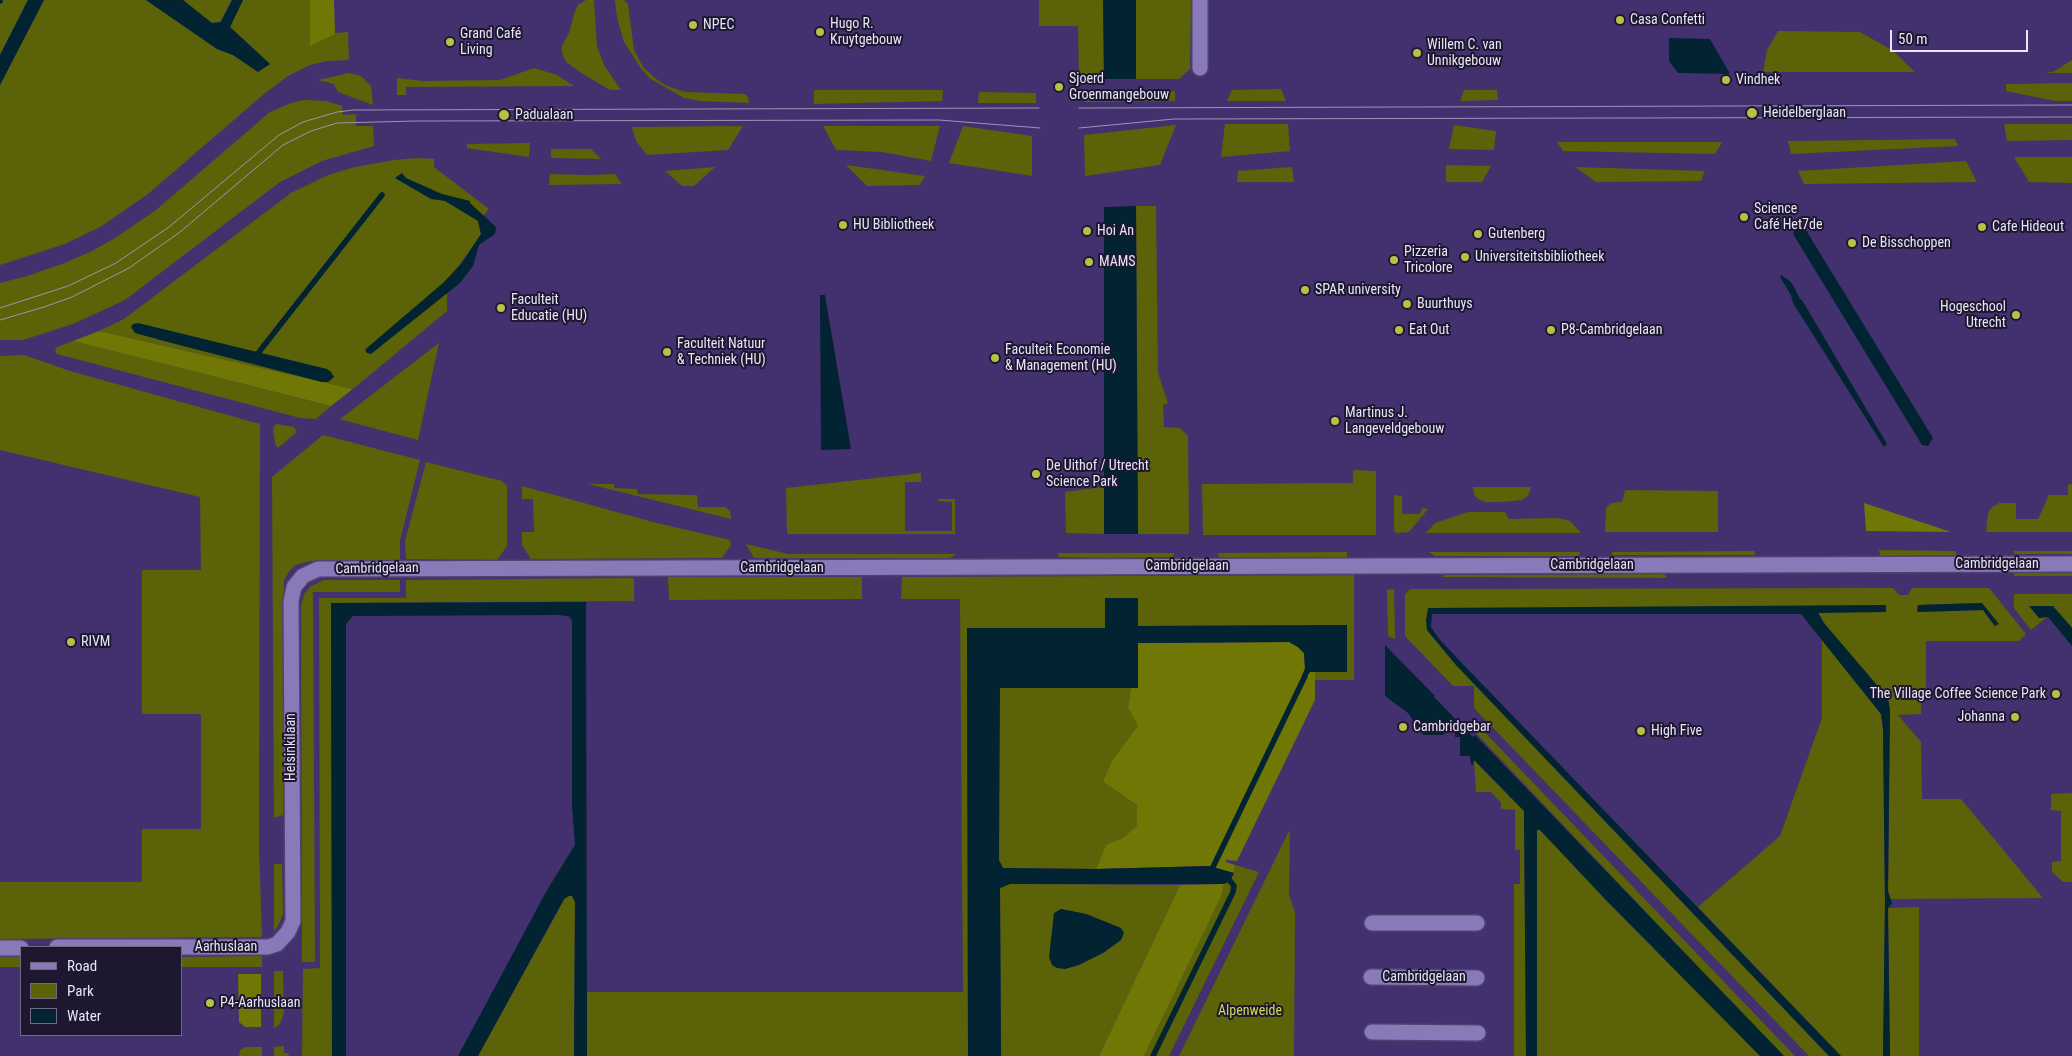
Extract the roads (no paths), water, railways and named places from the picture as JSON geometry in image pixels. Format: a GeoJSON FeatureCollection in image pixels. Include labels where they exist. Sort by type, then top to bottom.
{"type":"FeatureCollection","features":[{"type":"Feature","properties":{"kind":"street"},"geometry":{"type":"LineString","coordinates":[[1200,0],[1200,68]]}},
{"type":"Feature","properties":{"kind":"street","name":"Cambridgelaan"},"geometry":{"type":"LineString","coordinates":[[303,576],[318,570],[337,569],[2072,564]]}},
{"type":"Feature","properties":{"kind":"street","name":"Helsinkilaan"},"geometry":{"type":"LineString","coordinates":[[293,921],[292,601],[294,587],[303,576]]}},
{"type":"Feature","properties":{"kind":"street","name":"Aarhuslaan"},"geometry":{"type":"LineString","coordinates":[[182,947],[268,947],[277,944],[284,938],[293,921]]}},
{"type":"Feature","properties":{"kind":"street"},"geometry":{"type":"LineString","coordinates":[[1372,923],[1477,923]]}},
{"type":"Feature","properties":{"kind":"street"},"geometry":{"type":"LineString","coordinates":[[0,948],[20,948]]}},
{"type":"Feature","properties":{"kind":"street","name":"Cambridgelaan"},"geometry":{"type":"LineString","coordinates":[[1371,977],[1477,978]]}},
{"type":"Feature","properties":{"kind":"street"},"geometry":{"type":"LineString","coordinates":[[1372,1032],[1478,1033]]}},
{"type":"Feature","properties":{"kind":"water"},"geometry":{"type":"Polygon","coordinates":[[[28,0],[44,0],[0,85],[0,55],[28,0]]]}},
{"type":"Feature","properties":{"kind":"water"},"geometry":{"type":"Polygon","coordinates":[[[146,0],[183,0],[212,23],[221,22],[232,0],[243,0],[230,27],[270,64],[258,72],[233,55],[217,49],[146,0]]]}},
{"type":"Feature","properties":{"kind":"water"},"geometry":{"type":"Polygon","coordinates":[[[1103,0],[1136,0],[1136,79],[1104,79],[1103,0]]]}},
{"type":"Feature","properties":{"kind":"water"},"geometry":{"type":"Polygon","coordinates":[[[1669,38],[1710,39],[1730,74],[1678,73],[1669,61],[1669,38]]]}},
{"type":"Feature","properties":{"kind":"water"},"geometry":{"type":"Polygon","coordinates":[[[402,173],[406,178],[442,194],[470,201],[496,227],[495,234],[479,245],[473,266],[460,283],[371,354],[365,350],[443,283],[462,263],[481,234],[478,221],[445,201],[431,199],[395,178],[402,173]]]}},
{"type":"Feature","properties":{"kind":"water"},"geometry":{"type":"Polygon","coordinates":[[[1136,206],[1138,534],[1104,534],[1104,207],[1136,206]]]}},
{"type":"Feature","properties":{"kind":"water"},"geometry":{"type":"Polygon","coordinates":[[[1797,225],[1804,227],[1933,438],[1928,446],[1922,445],[1793,234],[1797,225]]]}},
{"type":"Feature","properties":{"kind":"water"},"geometry":{"type":"Polygon","coordinates":[[[1781,275],[1791,282],[1802,300],[1887,444],[1884,447],[1793,303],[1791,295],[1780,277],[1781,275]]]}},
{"type":"Feature","properties":{"kind":"water"},"geometry":{"type":"Polygon","coordinates":[[[820,295],[825,295],[851,449],[821,450],[820,295]]]}},
{"type":"Feature","properties":{"kind":"water"},"geometry":{"type":"Polygon","coordinates":[[[138,323],[327,369],[334,377],[328,382],[322,382],[164,341],[135,333],[131,327],[133,324],[138,323]]]}},
{"type":"Feature","properties":{"kind":"water"},"geometry":{"type":"Polygon","coordinates":[[[1105,598],[1138,598],[1138,626],[1347,625],[1347,672],[1310,672],[1307,676],[1302,676],[1305,668],[1304,653],[1289,642],[1138,643],[1138,688],[1000,688],[999,860],[1003,868],[1096,869],[1209,866],[1234,873],[1230,881],[1224,884],[1010,884],[1000,888],[1001,1056],[968,1056],[967,628],[1105,628],[1105,598]]]}},
{"type":"Feature","properties":{"kind":"water"},"geometry":{"type":"Polygon","coordinates":[[[586,602],[587,1056],[574,1056],[575,902],[572,896],[569,896],[564,899],[478,1056],[458,1056],[547,890],[575,845],[572,806],[572,620],[568,616],[558,615],[353,616],[346,624],[346,1056],[332,1056],[331,603],[586,602]]]}},
{"type":"Feature","properties":{"kind":"water"},"geometry":{"type":"Polygon","coordinates":[[[1982,603],[1999,624],[1995,626],[1983,610],[1918,612],[1917,610],[1918,605],[1982,603]]]}},
{"type":"Feature","properties":{"kind":"water"},"geometry":{"type":"Polygon","coordinates":[[[1886,605],[1886,612],[1818,613],[1824,623],[1888,698],[1890,709],[1888,891],[1892,903],[1888,908],[1890,1056],[1883,1056],[1885,902],[1883,729],[1881,714],[1801,614],[1432,614],[1431,627],[1440,640],[1458,659],[1841,1056],[1829,1056],[1456,665],[1427,630],[1426,620],[1428,608],[1886,605]]]}},
{"type":"Feature","properties":{"kind":"water"},"geometry":{"type":"Polygon","coordinates":[[[2029,606],[2053,606],[2072,628],[2072,646],[2048,617],[2039,618],[2029,606]]]}},
{"type":"Feature","properties":{"kind":"water"},"geometry":{"type":"Polygon","coordinates":[[[1385,645],[1473,737],[1475,735],[1784,1056],[1760,1056],[1605,899],[1540,830],[1537,830],[1537,1056],[1526,1056],[1524,811],[1474,760],[1473,765],[1471,765],[1470,756],[1460,756],[1460,737],[1455,737],[1455,732],[1447,732],[1443,735],[1423,735],[1408,713],[1385,696],[1385,645]]]}},
{"type":"Feature","properties":{"kind":"water"},"geometry":{"type":"Polygon","coordinates":[[[1061,909],[1086,914],[1121,928],[1124,933],[1121,940],[1103,953],[1079,965],[1065,969],[1057,968],[1052,965],[1049,957],[1054,913],[1061,909]]]}},
{"type":"Feature","properties":{"kind":"waterway"},"geometry":{"type":"LineString","coordinates":[[259,352],[382,195]]}},
{"type":"Feature","properties":{"kind":"waterway"},"geometry":{"type":"LineString","coordinates":[[1213,867],[1305,676]]}},
{"type":"Feature","properties":{"kind":"waterway"},"geometry":{"type":"LineString","coordinates":[[1153,1056],[1233,892],[1234,886],[1230,881]]}},
{"type":"Feature","properties":{"kind":"tram line"},"geometry":{"type":"LineString","coordinates":[[1079,108],[2072,105]]}},
{"type":"Feature","properties":{"kind":"tram line"},"geometry":{"type":"LineString","coordinates":[[0,308],[68,286],[116,263],[169,227],[279,135],[303,122],[337,112],[353,110],[1039,108]]}},
{"type":"Feature","properties":{"kind":"tram line"},"geometry":{"type":"LineString","coordinates":[[1079,128],[1174,119],[2072,117]]}},
{"type":"Feature","properties":{"kind":"tram line"},"geometry":{"type":"LineString","coordinates":[[0,320],[72,297],[129,268],[180,232],[283,145],[311,131],[337,123],[416,121],[939,120],[1040,128]]}},
{"type":"Feature","properties":{"kind":"place","name":"Casa Confetti"},"geometry":{"type":"Point","coordinates":[1620,20]}},
{"type":"Feature","properties":{"kind":"place","name":"NPEC"},"geometry":{"type":"Point","coordinates":[693,25]}},
{"type":"Feature","properties":{"kind":"place","name":"Hugo R. Kruytgebouw"},"geometry":{"type":"Point","coordinates":[820,32]}},
{"type":"Feature","properties":{"kind":"place","name":"Grand Café Living"},"geometry":{"type":"Point","coordinates":[450,42]}},
{"type":"Feature","properties":{"kind":"place","name":"Willem C. van Unnikgebouw"},"geometry":{"type":"Point","coordinates":[1417,53]}},
{"type":"Feature","properties":{"kind":"place","name":"Vindhek"},"geometry":{"type":"Point","coordinates":[1726,80]}},
{"type":"Feature","properties":{"kind":"place","name":"Sjoerd Groenmangebouw"},"geometry":{"type":"Point","coordinates":[1059,87]}},
{"type":"Feature","properties":{"kind":"place","name":"Heidelberglaan"},"geometry":{"type":"Point","coordinates":[1752,113]}},
{"type":"Feature","properties":{"kind":"place","name":"Padualaan"},"geometry":{"type":"Point","coordinates":[504,115]}},
{"type":"Feature","properties":{"kind":"place","name":"Science Café Het7de"},"geometry":{"type":"Point","coordinates":[1744,217]}},
{"type":"Feature","properties":{"kind":"place","name":"HU Bibliotheek"},"geometry":{"type":"Point","coordinates":[843,225]}},
{"type":"Feature","properties":{"kind":"place","name":"Cafe Hideout"},"geometry":{"type":"Point","coordinates":[1982,227]}},
{"type":"Feature","properties":{"kind":"place","name":"Hoi An"},"geometry":{"type":"Point","coordinates":[1087,231]}},
{"type":"Feature","properties":{"kind":"place","name":"Gutenberg"},"geometry":{"type":"Point","coordinates":[1478,234]}},
{"type":"Feature","properties":{"kind":"place","name":"De Bisschoppen"},"geometry":{"type":"Point","coordinates":[1852,243]}},
{"type":"Feature","properties":{"kind":"place","name":"Universiteitsbibliotheek"},"geometry":{"type":"Point","coordinates":[1465,257]}},
{"type":"Feature","properties":{"kind":"place","name":"Pizzeria Tricolore"},"geometry":{"type":"Point","coordinates":[1394,260]}},
{"type":"Feature","properties":{"kind":"place","name":"MAMS"},"geometry":{"type":"Point","coordinates":[1089,262]}},
{"type":"Feature","properties":{"kind":"place","name":"SPAR university"},"geometry":{"type":"Point","coordinates":[1305,290]}},
{"type":"Feature","properties":{"kind":"place","name":"Buurthuys"},"geometry":{"type":"Point","coordinates":[1407,304]}},
{"type":"Feature","properties":{"kind":"place","name":"Faculteit Educatie (HU)"},"geometry":{"type":"Point","coordinates":[501,308]}},
{"type":"Feature","properties":{"kind":"place","name":"Hogeschool Utrecht"},"geometry":{"type":"Point","coordinates":[2016,315]}},
{"type":"Feature","properties":{"kind":"place","name":"Eat Out"},"geometry":{"type":"Point","coordinates":[1399,330]}},
{"type":"Feature","properties":{"kind":"place","name":"P8-Cambridgelaan"},"geometry":{"type":"Point","coordinates":[1551,330]}},
{"type":"Feature","properties":{"kind":"place","name":"Faculteit Natuur & Techniek (HU)"},"geometry":{"type":"Point","coordinates":[667,352]}},
{"type":"Feature","properties":{"kind":"place","name":"Faculteit Economie & Management (HU)"},"geometry":{"type":"Point","coordinates":[995,358]}},
{"type":"Feature","properties":{"kind":"place","name":"Martinus J. Langeveldgebouw"},"geometry":{"type":"Point","coordinates":[1335,421]}},
{"type":"Feature","properties":{"kind":"place","name":"De Uithof / Utrecht Science Park"},"geometry":{"type":"Point","coordinates":[1036,474]}},
{"type":"Feature","properties":{"kind":"place","name":"RIVM"},"geometry":{"type":"Point","coordinates":[71,642]}},
{"type":"Feature","properties":{"kind":"place","name":"The Village Coffee Science Park"},"geometry":{"type":"Point","coordinates":[2056,694]}},
{"type":"Feature","properties":{"kind":"place","name":"Johanna"},"geometry":{"type":"Point","coordinates":[2015,717]}},
{"type":"Feature","properties":{"kind":"place","name":"Cambridgebar"},"geometry":{"type":"Point","coordinates":[1403,727]}},
{"type":"Feature","properties":{"kind":"place","name":"High Five"},"geometry":{"type":"Point","coordinates":[1641,731]}},
{"type":"Feature","properties":{"kind":"place","name":"P4-Aarhuslaan"},"geometry":{"type":"Point","coordinates":[210,1003]}},
{"type":"Feature","properties":{"kind":"park label","name":"Alpenweide"},"geometry":{"type":"Point","coordinates":[1250,1011]}}]}
